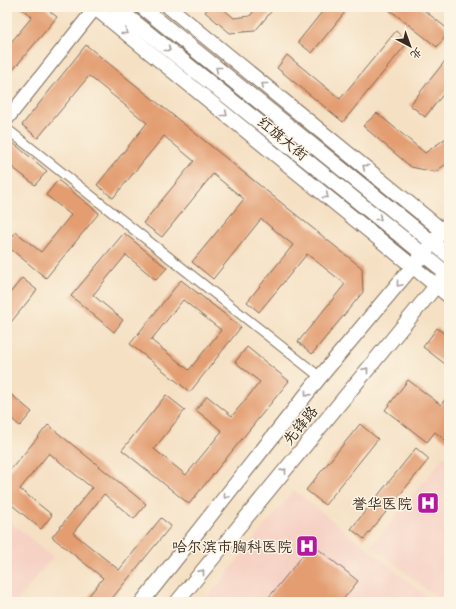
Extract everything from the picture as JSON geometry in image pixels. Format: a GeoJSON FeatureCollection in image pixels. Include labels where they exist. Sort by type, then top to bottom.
{"type":"FeatureCollection","features":[{"type":"Feature","properties":{"kind":"main road","name":"红旗大街"},"geometry":{"type":"LineString","coordinates":[[93,7],[414,266],[449,296]]}},
{"type":"Feature","properties":{"kind":"main road"},"geometry":{"type":"LineString","coordinates":[[7,107],[93,7]]}},
{"type":"Feature","properties":{"kind":"main road"},"geometry":{"type":"LineString","coordinates":[[7,119],[93,7]]}},
{"type":"Feature","properties":{"kind":"main road","name":"红旗大街"},"geometry":{"type":"LineString","coordinates":[[116,7],[423,254],[448,272]]}},
{"type":"Feature","properties":{"kind":"main road","name":"红旗大街"},"geometry":{"type":"LineString","coordinates":[[142,7],[449,256]]}},
{"type":"Feature","properties":{"kind":"main road","name":"红旗大街"},"geometry":{"type":"LineString","coordinates":[[169,7],[447,230]]}},
{"type":"Feature","properties":{"kind":"main road"},"geometry":{"type":"LineString","coordinates":[[142,602],[320,377],[432,243],[447,230]]}},
{"type":"Feature","properties":{"kind":"main road","name":"先锋路"},"geometry":{"type":"LineString","coordinates":[[177,602],[435,285],[448,272]]}},
{"type":"Feature","properties":{"kind":"street"},"geometry":{"type":"LineString","coordinates":[[7,129],[320,377]]}},
{"type":"Feature","properties":{"kind":"shaded area","name":"誉华医院"},"geometry":{"type":"Polygon","coordinates":[[[444,456],[449,460],[449,602],[442,602],[372,546],[444,456]]]}},
{"type":"Feature","properties":{"kind":"shaded area","name":"哈尔滨市胸科医院"},"geometry":{"type":"Polygon","coordinates":[[[294,490],[434,602],[204,602],[294,490]]]}},
{"type":"Feature","properties":{"kind":"shaded area"},"geometry":{"type":"Polygon","coordinates":[[[7,519],[53,557],[16,602],[7,602],[7,519]]]}},
{"type":"Feature","properties":{"kind":"building"},"geometry":{"type":"Polygon","coordinates":[[[20,7],[44,7],[57,17],[7,77],[7,47],[32,17],[20,7]]]}},
{"type":"Feature","properties":{"kind":"building"},"geometry":{"type":"Polygon","coordinates":[[[209,7],[221,7],[234,18],[250,16],[257,7],[275,7],[255,31],[230,33],[205,12],[209,7]]]}},
{"type":"Feature","properties":{"kind":"building"},"geometry":{"type":"Polygon","coordinates":[[[326,7],[349,7],[312,53],[298,42],[326,7]]]}},
{"type":"Feature","properties":{"kind":"building"},"geometry":{"type":"Polygon","coordinates":[[[386,7],[420,7],[449,30],[449,32],[437,47],[386,7]]]}},
{"type":"Feature","properties":{"kind":"building"},"geometry":{"type":"Polygon","coordinates":[[[396,31],[408,42],[343,122],[277,68],[287,55],[340,99],[396,31]]]}},
{"type":"Feature","properties":{"kind":"building"},"geometry":{"type":"Polygon","coordinates":[[[86,45],[362,268],[363,292],[312,354],[298,342],[345,284],[307,254],[259,312],[247,302],[293,245],[261,219],[213,279],[192,262],[244,199],[213,174],[162,237],[143,223],[194,161],[164,136],[113,198],[97,185],[147,123],[89,76],[38,138],[22,125],[86,45]]]}},
{"type":"Feature","properties":{"kind":"building"},"geometry":{"type":"Polygon","coordinates":[[[449,56],[449,87],[425,117],[410,105],[449,56]]]}},
{"type":"Feature","properties":{"kind":"building"},"geometry":{"type":"Polygon","coordinates":[[[377,113],[425,153],[449,136],[449,162],[435,172],[411,167],[363,126],[377,113]]]}},
{"type":"Feature","properties":{"kind":"building"},"geometry":{"type":"Polygon","coordinates":[[[7,138],[47,171],[35,185],[7,163],[7,138]]]}},
{"type":"Feature","properties":{"kind":"building"},"geometry":{"type":"Polygon","coordinates":[[[58,180],[99,213],[46,278],[7,246],[7,243],[16,232],[41,252],[71,215],[46,195],[58,180]]]}},
{"type":"Feature","properties":{"kind":"building"},"geometry":{"type":"Polygon","coordinates":[[[124,233],[167,268],[156,280],[126,255],[93,295],[123,320],[114,332],[71,296],[124,233]]]}},
{"type":"Feature","properties":{"kind":"building"},"geometry":{"type":"Polygon","coordinates":[[[22,278],[37,290],[7,327],[7,297],[22,278]]]}},
{"type":"Feature","properties":{"kind":"building"},"geometry":{"type":"Polygon","coordinates":[[[181,280],[241,327],[190,392],[130,344],[181,280]],[[183,300],[151,340],[189,370],[221,330],[183,300]]]}},
{"type":"Feature","properties":{"kind":"building"},"geometry":{"type":"Polygon","coordinates":[[[437,328],[449,337],[449,367],[423,347],[437,328]]]}},
{"type":"Feature","properties":{"kind":"building"},"geometry":{"type":"Polygon","coordinates":[[[247,347],[289,381],[189,504],[122,450],[166,395],[185,410],[154,449],[186,475],[222,431],[196,410],[207,396],[232,416],[260,382],[235,362],[247,347]]]}},
{"type":"Feature","properties":{"kind":"building"},"geometry":{"type":"Polygon","coordinates":[[[408,380],[441,405],[449,394],[449,443],[435,432],[427,442],[385,410],[408,380]]]}},
{"type":"Feature","properties":{"kind":"building"},"geometry":{"type":"Polygon","coordinates":[[[7,391],[32,412],[20,426],[7,415],[7,391]]]}},
{"type":"Feature","properties":{"kind":"building"},"geometry":{"type":"Polygon","coordinates":[[[360,424],[378,439],[325,505],[306,490],[360,424]]]}},
{"type":"Feature","properties":{"kind":"building"},"geometry":{"type":"Polygon","coordinates":[[[48,425],[146,504],[134,519],[104,494],[73,533],[119,570],[161,518],[171,526],[109,602],[84,602],[103,578],[52,537],[92,488],[49,453],[20,489],[52,515],[41,529],[7,501],[7,474],[48,425]]]}},
{"type":"Feature","properties":{"kind":"building"},"geometry":{"type":"Polygon","coordinates":[[[416,448],[429,459],[364,539],[351,529],[416,448]]]}},
{"type":"Feature","properties":{"kind":"building"},"geometry":{"type":"Polygon","coordinates":[[[312,544],[358,581],[341,602],[265,602],[312,544]]]}},
{"type":"Feature","properties":{"kind":"place","name":"誉华医院"},"geometry":{"type":"Point","coordinates":[428,503]}},
{"type":"Feature","properties":{"kind":"place","name":"哈尔滨市胸科医院"},"geometry":{"type":"Point","coordinates":[307,546]}}]}
